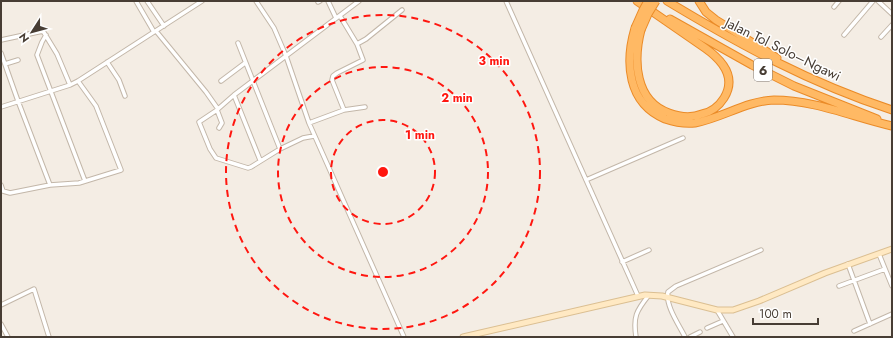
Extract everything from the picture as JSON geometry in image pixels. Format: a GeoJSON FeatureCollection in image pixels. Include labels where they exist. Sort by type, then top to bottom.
{"type":"FeatureCollection","features":[{"type":"Feature","properties":{"kind":"highway"},"geometry":{"type":"LineString","coordinates":[[637,1],[705,48],[716,56],[727,71],[729,78],[727,93],[718,105],[706,113],[688,117],[676,116],[667,113],[654,104],[643,92],[637,72],[636,57],[638,29],[648,1]]}},
{"type":"Feature","properties":{"kind":"highway","name":"Jalan Tol Solo–Ngawi"},"geometry":{"type":"LineString","coordinates":[[641,1],[712,43],[794,86],[892,125]]}},
{"type":"Feature","properties":{"kind":"highway"},"geometry":{"type":"LineString","coordinates":[[656,1],[632,39],[630,67],[634,89],[638,96],[659,116],[679,122],[697,122],[757,103],[772,100],[802,102],[870,121],[892,125]]}},
{"type":"Feature","properties":{"kind":"highway","name":"Jalan Tol Solo–Ngawi"},"geometry":{"type":"LineString","coordinates":[[667,1],[711,28],[796,73],[892,110]]}},
{"type":"Feature","properties":{"kind":"highway"},"geometry":{"type":"LineString","coordinates":[[699,1],[706,12],[728,27],[771,54],[845,93]]}},
{"type":"Feature","properties":{"kind":"main road"},"geometry":{"type":"LineString","coordinates":[[463,337],[650,294],[727,311],[747,306],[848,264],[892,249]]}},
{"type":"Feature","properties":{"kind":"street"},"geometry":{"type":"LineString","coordinates":[[136,1],[155,32],[206,92],[217,109],[222,122],[222,125],[219,128]]}},
{"type":"Feature","properties":{"kind":"street"},"geometry":{"type":"LineString","coordinates":[[147,1],[164,26]]}},
{"type":"Feature","properties":{"kind":"street"},"geometry":{"type":"LineString","coordinates":[[1,107],[70,85],[78,81],[202,1]]}},
{"type":"Feature","properties":{"kind":"street"},"geometry":{"type":"LineString","coordinates":[[256,1],[273,24],[286,56],[314,136],[404,337]]}},
{"type":"Feature","properties":{"kind":"street"},"geometry":{"type":"LineString","coordinates":[[328,1],[357,44],[363,60],[337,73],[332,78],[344,110]]}},
{"type":"Feature","properties":{"kind":"street"},"geometry":{"type":"LineString","coordinates":[[314,136],[303,138],[280,149],[248,168],[217,159],[210,149],[199,123],[359,1]]}},
{"type":"Feature","properties":{"kind":"street"},"geometry":{"type":"LineString","coordinates":[[506,1],[638,296]]}},
{"type":"Feature","properties":{"kind":"street"},"geometry":{"type":"LineString","coordinates":[[834,7],[839,1]]}},
{"type":"Feature","properties":{"kind":"street"},"geometry":{"type":"LineString","coordinates":[[844,35],[873,1]]}},
{"type":"Feature","properties":{"kind":"street"},"geometry":{"type":"LineString","coordinates":[[878,1],[892,14]]}},
{"type":"Feature","properties":{"kind":"street"},"geometry":{"type":"LineString","coordinates":[[357,44],[366,39],[402,10]]}},
{"type":"Feature","properties":{"kind":"street"},"geometry":{"type":"LineString","coordinates":[[881,37],[892,25]]}},
{"type":"Feature","properties":{"kind":"street"},"geometry":{"type":"LineString","coordinates":[[1,40],[42,31],[57,54],[70,85]]}},
{"type":"Feature","properties":{"kind":"street"},"geometry":{"type":"LineString","coordinates":[[46,35],[37,55],[85,181]]}},
{"type":"Feature","properties":{"kind":"street"},"geometry":{"type":"LineString","coordinates":[[238,43],[280,149]]}},
{"type":"Feature","properties":{"kind":"street"},"geometry":{"type":"LineString","coordinates":[[1,53],[50,185]]}},
{"type":"Feature","properties":{"kind":"street"},"geometry":{"type":"LineString","coordinates":[[5,64],[18,60]]}},
{"type":"Feature","properties":{"kind":"street"},"geometry":{"type":"LineString","coordinates":[[107,62],[119,80],[125,96]]}},
{"type":"Feature","properties":{"kind":"street"},"geometry":{"type":"LineString","coordinates":[[221,81],[245,63]]}},
{"type":"Feature","properties":{"kind":"street"},"geometry":{"type":"LineString","coordinates":[[1,186],[5,193],[50,185],[85,181],[120,171],[121,169],[96,106],[78,81]]}},
{"type":"Feature","properties":{"kind":"street"},"geometry":{"type":"LineString","coordinates":[[234,95],[260,160]]}},
{"type":"Feature","properties":{"kind":"street"},"geometry":{"type":"LineString","coordinates":[[309,123],[344,110],[365,107]]}},
{"type":"Feature","properties":{"kind":"street"},"geometry":{"type":"LineString","coordinates":[[586,180],[683,138]]}},
{"type":"Feature","properties":{"kind":"street"},"geometry":{"type":"LineString","coordinates":[[622,262],[649,250]]}},
{"type":"Feature","properties":{"kind":"street"},"geometry":{"type":"LineString","coordinates":[[685,337],[670,308],[668,292],[676,286],[761,250]]}},
{"type":"Feature","properties":{"kind":"street"},"geometry":{"type":"LineString","coordinates":[[879,254],[892,286]]}},
{"type":"Feature","properties":{"kind":"street"},"geometry":{"type":"LineString","coordinates":[[848,264],[870,324]]}},
{"type":"Feature","properties":{"kind":"street"},"geometry":{"type":"LineString","coordinates":[[839,286],[885,269]]}},
{"type":"Feature","properties":{"kind":"street"},"geometry":{"type":"LineString","coordinates":[[1,305],[34,289],[49,337]]}},
{"type":"Feature","properties":{"kind":"street"},"geometry":{"type":"LineString","coordinates":[[636,337],[635,316],[640,306],[650,294]]}},
{"type":"Feature","properties":{"kind":"street"},"geometry":{"type":"LineString","coordinates":[[717,310],[733,337]]}},
{"type":"Feature","properties":{"kind":"street"},"geometry":{"type":"LineString","coordinates":[[854,331],[892,314]]}},
{"type":"Feature","properties":{"kind":"street"},"geometry":{"type":"LineString","coordinates":[[707,328],[723,321]]}},
{"type":"Feature","properties":{"kind":"street"},"geometry":{"type":"LineString","coordinates":[[1,324],[8,337]]}},
{"type":"Feature","properties":{"kind":"street"},"geometry":{"type":"LineString","coordinates":[[690,337],[700,332]]}}]}
